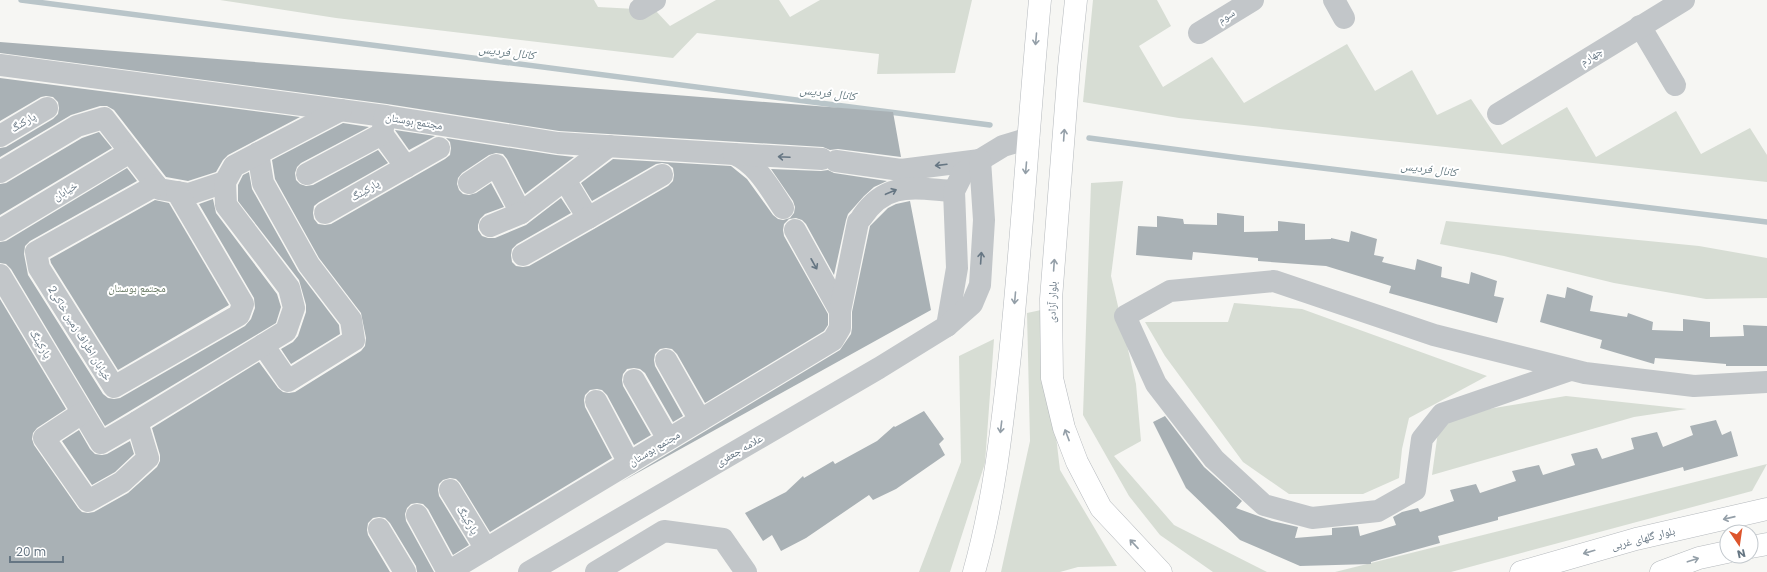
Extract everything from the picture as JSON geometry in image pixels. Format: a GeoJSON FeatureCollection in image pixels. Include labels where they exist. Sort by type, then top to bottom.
{"type":"FeatureCollection","features":[{"type":"Feature","properties":{"kind":"main road"},"geometry":{"type":"LineString","coordinates":[[974,572],[983,540],[996,472],[1015,302],[1040,0]]}},
{"type":"Feature","properties":{"kind":"main road","name":"بلوار آزادی"},"geometry":{"type":"LineString","coordinates":[[1076,0],[1069,67],[1052,299],[1052,378],[1066,435],[1077,462],[1101,508],[1161,572]]}},
{"type":"Feature","properties":{"kind":"main road","name":"بلوار گلهای غربی"},"geometry":{"type":"LineString","coordinates":[[1521,572],[1636,539],[1767,509]]}},
{"type":"Feature","properties":{"kind":"main road"},"geometry":{"type":"LineString","coordinates":[[1661,572],[1699,558],[1719,554]]}},
{"type":"Feature","properties":{"kind":"street","name":"سوم"},"geometry":{"type":"LineString","coordinates":[[1199,33],[1253,0]]}},
{"type":"Feature","properties":{"kind":"street","name":"چهارم"},"geometry":{"type":"LineString","coordinates":[[1498,114],[1684,0]]}},
{"type":"Feature","properties":{"kind":"street"},"geometry":{"type":"LineString","coordinates":[[1640,26],[1675,84]]}},
{"type":"Feature","properties":{"kind":"street","name":"مجتمع بوستان"},"geometry":{"type":"LineString","coordinates":[[0,65],[341,110],[384,125],[558,143],[829,160],[901,170],[980,160]]}},
{"type":"Feature","properties":{"kind":"street","name":"پارکنگ"},"geometry":{"type":"LineString","coordinates":[[0,136],[47,108]]}},
{"type":"Feature","properties":{"kind":"street"},"geometry":{"type":"LineString","coordinates":[[82,412],[44,438],[88,501],[122,482],[148,458],[137,422],[286,331],[294,308],[289,288],[226,205],[225,182],[234,166],[341,110]]}},
{"type":"Feature","properties":{"kind":"street"},"geometry":{"type":"LineString","coordinates":[[0,172],[77,126],[104,118],[159,189],[189,194],[225,182]]}},
{"type":"Feature","properties":{"kind":"street"},"geometry":{"type":"LineString","coordinates":[[307,174],[384,125],[406,167]]}},
{"type":"Feature","properties":{"kind":"street"},"geometry":{"type":"LineString","coordinates":[[948,326],[957,268],[954,191],[963,173],[980,160],[1003,146],[1029,138]]}},
{"type":"Feature","properties":{"kind":"street"},"geometry":{"type":"LineString","coordinates":[[490,226],[521,212],[609,146]]}},
{"type":"Feature","properties":{"kind":"street","name":"پارکینگ"},"geometry":{"type":"LineString","coordinates":[[325,213],[439,148]]}},
{"type":"Feature","properties":{"kind":"street","name":"خیابان"},"geometry":{"type":"LineString","coordinates":[[0,230],[130,152]]}},
{"type":"Feature","properties":{"kind":"street"},"geometry":{"type":"LineString","coordinates":[[258,153],[264,183],[305,258],[351,320],[354,340],[288,380],[263,345]]}},
{"type":"Feature","properties":{"kind":"street","name":"مجتمع بوستان"},"geometry":{"type":"LineString","coordinates":[[734,154],[749,162],[759,173],[783,208]]}},
{"type":"Feature","properties":{"kind":"street","name":"علامه جعفری"},"geometry":{"type":"LineString","coordinates":[[529,572],[879,368],[948,326],[972,304],[980,285],[984,220],[980,160]]}},
{"type":"Feature","properties":{"kind":"street"},"geometry":{"type":"LineString","coordinates":[[469,183],[496,166],[521,212]]}},
{"type":"Feature","properties":{"kind":"street"},"geometry":{"type":"LineString","coordinates":[[524,255],[662,175]]}},
{"type":"Feature","properties":{"kind":"street"},"geometry":{"type":"LineString","coordinates":[[565,180],[588,218]]}},
{"type":"Feature","properties":{"kind":"street","name":"خیابان اطراف زمین خاکی2"},"geometry":{"type":"LineString","coordinates":[[156,185],[36,252],[40,268],[114,388],[239,315],[243,304],[177,192]]}},
{"type":"Feature","properties":{"kind":"street","name":"مجتمع بوستان"},"geometry":{"type":"LineString","coordinates":[[448,572],[833,340],[840,328],[840,311],[860,220],[876,200],[895,190],[906,188],[954,191]]}},
{"type":"Feature","properties":{"kind":"street"},"geometry":{"type":"LineString","coordinates":[[795,230],[840,311]]}},
{"type":"Feature","properties":{"kind":"street","name":"پارکینگ"},"geometry":{"type":"LineString","coordinates":[[0,275],[101,443],[137,422]]}},
{"type":"Feature","properties":{"kind":"street"},"geometry":{"type":"LineString","coordinates":[[1570,370],[1442,414],[1422,439],[1415,490],[1378,511],[1312,518],[1264,505],[1214,459],[1156,384],[1125,316],[1170,291],[1274,281],[1434,335],[1570,370],[1694,386],[1767,382]]}},
{"type":"Feature","properties":{"kind":"street"},"geometry":{"type":"LineString","coordinates":[[666,360],[700,420]]}},
{"type":"Feature","properties":{"kind":"street"},"geometry":{"type":"LineString","coordinates":[[634,380],[668,439]]}},
{"type":"Feature","properties":{"kind":"street"},"geometry":{"type":"LineString","coordinates":[[596,401],[629,463]]}},
{"type":"Feature","properties":{"kind":"street","name":"پارکینگ"},"geometry":{"type":"LineString","coordinates":[[450,490],[486,549]]}},
{"type":"Feature","properties":{"kind":"street"},"geometry":{"type":"LineString","coordinates":[[417,514],[448,572]]}},
{"type":"Feature","properties":{"kind":"street"},"geometry":{"type":"LineString","coordinates":[[379,529],[405,572]]}},
{"type":"Feature","properties":{"kind":"street"},"geometry":{"type":"LineString","coordinates":[[596,572],[664,531],[723,539],[746,572]]}},
{"type":"Feature","properties":{"kind":"shaded area"},"geometry":{"type":"Polygon","coordinates":[[[220,0],[594,0],[598,7],[655,10],[670,26],[716,0],[779,0],[790,17],[820,0],[972,0],[955,73],[877,74],[879,54],[697,33],[673,58],[336,18],[220,0]]]}},
{"type":"Feature","properties":{"kind":"shaded area"},"geometry":{"type":"Polygon","coordinates":[[[1093,0],[1157,0],[1171,26],[1139,46],[1163,87],[1212,57],[1244,103],[1347,44],[1375,91],[1412,70],[1437,115],[1471,99],[1502,145],[1567,107],[1596,157],[1676,111],[1701,154],[1750,128],[1767,155],[1767,182],[1179,118],[1083,102],[1093,0]]]}},
{"type":"Feature","properties":{"kind":"shaded area"},"geometry":{"type":"Polygon","coordinates":[[[1123,181],[1111,276],[1136,384],[1141,441],[1114,456],[1174,525],[1267,572],[1213,572],[1160,535],[1129,496],[1083,415],[1091,183],[1123,181]]]}},
{"type":"Feature","properties":{"kind":"shaded area"},"geometry":{"type":"Polygon","coordinates":[[[1446,221],[1699,246],[1767,258],[1767,298],[1706,299],[1614,283],[1504,256],[1440,244],[1446,221]]]}},
{"type":"Feature","properties":{"kind":"shaded area"},"geometry":{"type":"Polygon","coordinates":[[[1234,303],[1302,309],[1487,376],[1409,418],[1402,449],[1399,478],[1363,494],[1289,494],[1243,462],[1165,356],[1145,322],[1228,322],[1234,303]]]}},
{"type":"Feature","properties":{"kind":"shaded area"},"geometry":{"type":"Polygon","coordinates":[[[1041,310],[1060,470],[1117,566],[1078,567],[1060,572],[1001,572],[1030,441],[1027,313],[1041,310]]]}},
{"type":"Feature","properties":{"kind":"shaded area"},"geometry":{"type":"Polygon","coordinates":[[[994,339],[985,463],[950,572],[919,572],[961,462],[959,356],[994,339]]]}},
{"type":"Feature","properties":{"kind":"shaded area"},"geometry":{"type":"Polygon","coordinates":[[[1566,396],[1687,409],[1634,417],[1432,475],[1440,417],[1566,396]]]}},
{"type":"Feature","properties":{"kind":"shaded area"},"geometry":{"type":"Polygon","coordinates":[[[1767,464],[1752,491],[1451,572],[1335,572],[1767,464]]]}},
{"type":"Feature","properties":{"kind":"building"},"geometry":{"type":"Polygon","coordinates":[[[0,42],[893,112],[901,157],[838,149],[830,150],[823,147],[559,131],[387,104],[0,53],[0,42]]]}},
{"type":"Feature","properties":{"kind":"building"},"geometry":{"type":"Polygon","coordinates":[[[0,78],[300,117],[228,155],[223,160],[216,172],[188,181],[166,177],[114,110],[107,106],[100,106],[71,115],[0,157],[0,148],[6,147],[53,119],[58,114],[59,108],[58,102],[53,97],[41,97],[0,121],[0,78]]]}},
{"type":"Feature","properties":{"kind":"building"},"geometry":{"type":"Polygon","coordinates":[[[343,123],[369,127],[301,163],[297,167],[295,173],[296,180],[300,184],[306,186],[313,185],[378,150],[388,163],[314,206],[314,219],[318,224],[331,224],[445,159],[450,155],[451,148],[450,142],[446,138],[574,157],[525,194],[503,154],[496,153],[489,155],[462,173],[458,178],[457,184],[459,190],[463,194],[469,195],[476,193],[491,183],[504,207],[485,214],[480,219],[478,230],[482,236],[488,238],[495,238],[526,225],[561,198],[571,213],[517,244],[512,249],[512,262],[516,266],[523,267],[529,266],[594,229],[668,186],[673,181],[673,168],[668,164],[656,164],[592,201],[581,183],[613,159],[731,166],[747,179],[773,215],[778,219],[783,220],[790,218],[794,213],[795,207],[793,201],[771,169],[828,170],[834,173],[887,181],[874,187],[848,214],[834,275],[806,224],[802,220],[796,218],[789,219],[784,224],[784,236],[828,314],[828,325],[824,331],[705,403],[677,354],[672,349],[660,349],[655,354],[655,366],[683,416],[673,422],[645,373],[640,369],[627,369],[623,374],[623,386],[651,435],[634,445],[607,395],[602,390],[590,390],[585,395],[585,407],[612,458],[490,532],[460,483],[456,479],[450,478],[443,480],[439,484],[439,496],[469,545],[453,555],[428,509],[423,504],[411,504],[407,508],[405,514],[406,521],[434,572],[417,572],[416,566],[390,523],[385,518],[379,517],[373,518],[368,523],[368,535],[390,572],[0,572],[0,299],[66,409],[37,428],[33,433],[32,439],[34,445],[78,508],[82,512],[94,512],[128,493],[157,467],[160,461],[160,455],[152,428],[259,362],[278,388],[283,392],[289,393],[295,392],[361,351],[365,346],[366,338],[361,313],[319,258],[275,179],[272,160],[343,123]]]}},
{"type":"Feature","properties":{"kind":"building"},"geometry":{"type":"Polygon","coordinates":[[[395,130],[435,136],[409,150],[395,130]]]}},
{"type":"Feature","properties":{"kind":"building"},"geometry":{"type":"Polygon","coordinates":[[[99,132],[112,148],[0,215],[0,184],[6,183],[82,138],[99,132]]]}},
{"type":"Feature","properties":{"kind":"building"},"geometry":{"type":"Polygon","coordinates":[[[127,168],[137,181],[30,241],[25,246],[24,254],[28,275],[103,394],[108,398],[120,398],[245,326],[251,319],[255,308],[254,298],[199,204],[213,199],[216,213],[277,294],[281,307],[276,323],[105,426],[11,269],[6,264],[0,263],[0,242],[6,241],[127,168]]]}},
{"type":"Feature","properties":{"kind":"building"},"geometry":{"type":"Polygon","coordinates":[[[249,172],[252,189],[298,271],[339,325],[340,334],[291,364],[281,349],[293,342],[298,336],[306,312],[306,305],[299,280],[238,201],[238,185],[243,175],[249,172]]]}},
{"type":"Feature","properties":{"kind":"building","name":"مجتمع بوستان"},"geometry":{"type":"Polygon","coordinates":[[[155,200],[169,203],[229,305],[118,370],[51,263],[50,259],[155,200]]]}},
{"type":"Feature","properties":{"kind":"building"},"geometry":{"type":"Polygon","coordinates":[[[910,201],[931,310],[621,482],[840,350],[851,334],[852,312],[870,226],[888,208],[896,204],[910,201]]]}},
{"type":"Feature","properties":{"kind":"building"},"geometry":{"type":"Polygon","coordinates":[[[1217,213],[1244,216],[1244,232],[1278,231],[1278,221],[1305,224],[1305,240],[1331,238],[1349,242],[1351,231],[1377,239],[1374,255],[1384,257],[1382,262],[1415,270],[1417,259],[1442,267],[1441,277],[1469,284],[1471,272],[1497,281],[1494,296],[1504,298],[1497,323],[1389,293],[1391,286],[1326,266],[1258,261],[1258,258],[1193,252],[1192,260],[1136,255],[1138,226],[1157,227],[1157,216],[1183,219],[1184,224],[1217,225],[1217,213]]]}},
{"type":"Feature","properties":{"kind":"building"},"geometry":{"type":"Polygon","coordinates":[[[1567,287],[1593,296],[1590,311],[1627,317],[1628,313],[1653,322],[1652,330],[1683,331],[1683,319],[1710,322],[1710,337],[1744,336],[1743,325],[1767,326],[1767,366],[1726,366],[1726,364],[1655,358],[1654,364],[1600,348],[1602,340],[1540,322],[1547,294],[1565,298],[1567,287]]]}},
{"type":"Feature","properties":{"kind":"building"},"geometry":{"type":"Polygon","coordinates":[[[924,411],[944,439],[939,444],[945,455],[896,489],[873,500],[869,495],[806,538],[781,551],[772,535],[763,541],[745,513],[786,492],[803,476],[804,478],[833,461],[835,464],[877,441],[894,426],[895,427],[924,411]]]}},
{"type":"Feature","properties":{"kind":"building"},"geometry":{"type":"Polygon","coordinates":[[[1165,416],[1204,467],[1242,501],[1236,508],[1272,521],[1298,527],[1295,538],[1332,535],[1332,528],[1358,526],[1360,536],[1396,525],[1393,517],[1402,512],[1418,508],[1420,512],[1454,501],[1450,490],[1476,484],[1480,493],[1516,481],[1512,471],[1539,465],[1543,475],[1575,465],[1571,454],[1597,448],[1602,459],[1634,449],[1631,438],[1657,432],[1663,447],[1693,435],[1690,426],[1716,420],[1722,435],[1731,431],[1738,456],[1684,471],[1683,467],[1498,517],[1498,520],[1438,536],[1440,543],[1371,562],[1371,564],[1300,566],[1240,540],[1186,488],[1153,422],[1165,416]]]}},
{"type":"Feature","properties":{"kind":"building"},"geometry":{"type":"Polygon","coordinates":[[[79,430],[90,449],[95,454],[107,454],[130,441],[134,454],[115,472],[92,485],[62,441],[79,430]]]}},
{"type":"Feature","properties":{"kind":"waterway","name":"کانال فردیس"},"geometry":{"type":"LineString","coordinates":[[21,0],[990,125]]}},
{"type":"Feature","properties":{"kind":"waterway","name":"کانال فردیس"},"geometry":{"type":"LineString","coordinates":[[1089,138],[1240,158],[1767,222]]}}]}
